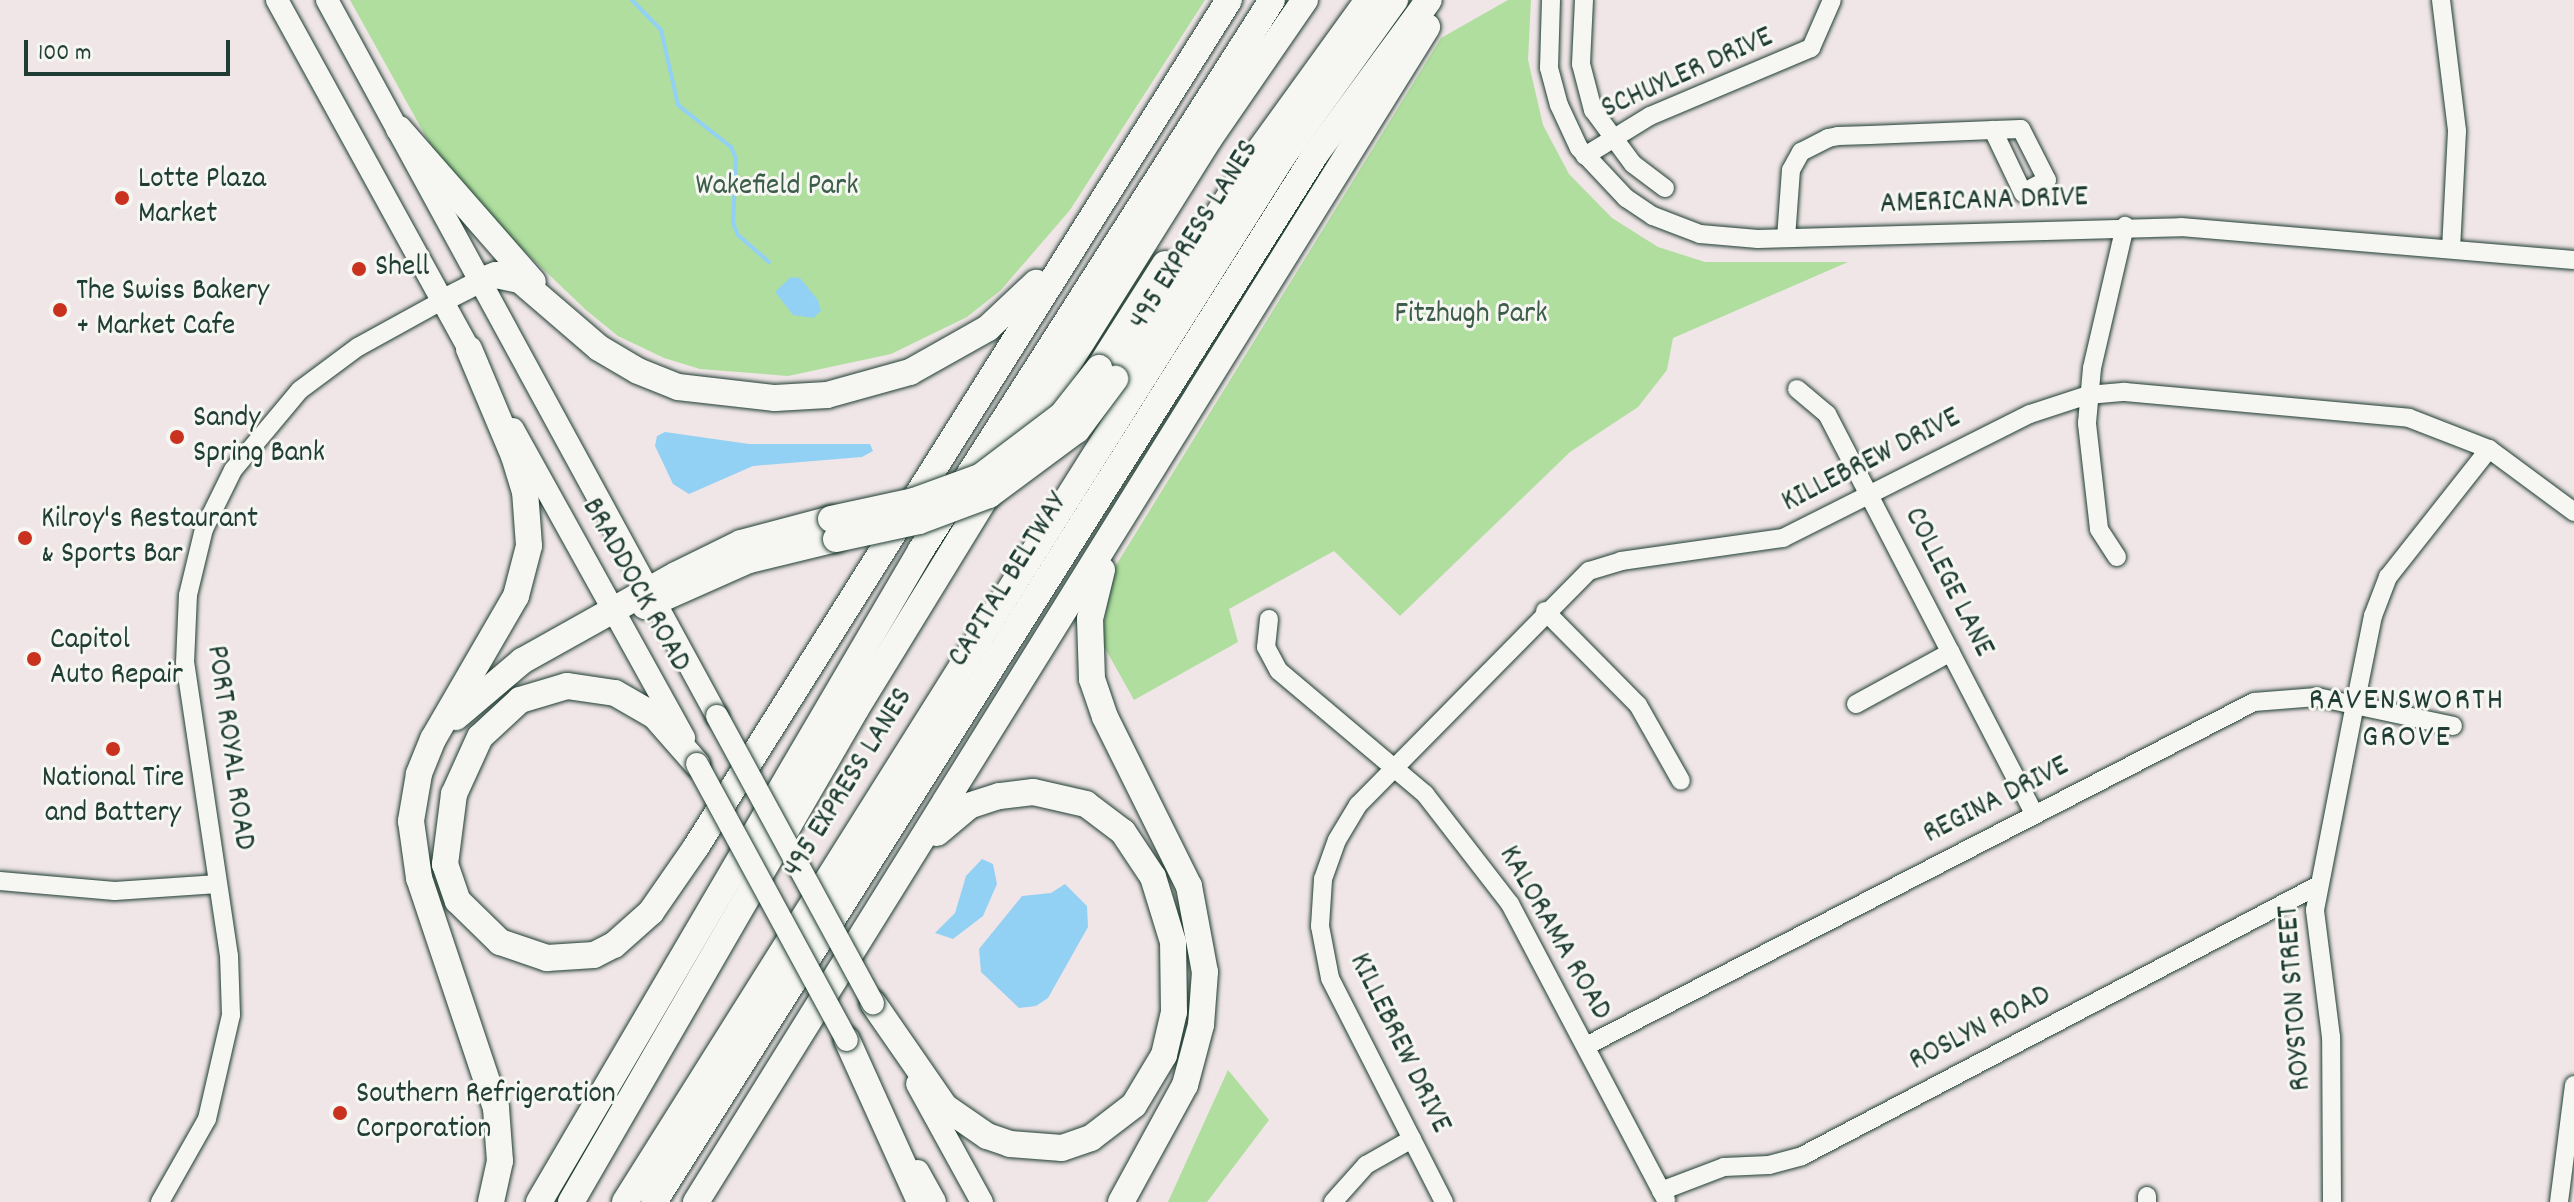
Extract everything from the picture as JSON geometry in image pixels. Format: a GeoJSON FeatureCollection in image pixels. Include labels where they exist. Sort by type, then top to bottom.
{"type":"FeatureCollection","features":[{"type":"Feature","properties":{"kind":"highway"},"geometry":{"type":"LineString","coordinates":[[697,764],[655,716],[615,693],[567,686],[520,700],[480,737],[454,794],[445,864],[458,901],[500,942],[547,958],[594,955],[614,945],[651,912],[807,672],[1101,197],[1229,0]]}},
{"type":"Feature","properties":{"kind":"highway"},"geometry":{"type":"LineString","coordinates":[[539,1202],[897,588],[1169,153],[1272,0]]}},
{"type":"Feature","properties":{"kind":"highway","name":"495 EXPRESS LANES"},"geometry":{"type":"LineString","coordinates":[[571,1202],[947,560],[1201,152],[1305,0]]}},
{"type":"Feature","properties":{"kind":"highway"},"geometry":{"type":"LineString","coordinates":[[1107,373],[1220,178],[1346,0]]}},
{"type":"Feature","properties":{"kind":"highway"},"geometry":{"type":"LineString","coordinates":[[419,774],[446,730],[493,682],[614,611],[653,597],[727,549],[834,529],[980,477],[1054,423],[1107,373],[1253,159],[1368,0]]}},
{"type":"Feature","properties":{"kind":"highway","name":"495 EXPRESS LANES"},"geometry":{"type":"LineString","coordinates":[[625,1202],[1283,156],[1395,0]]}},
{"type":"Feature","properties":{"kind":"highway","name":"CAPITAL BELTWAY"},"geometry":{"type":"LineString","coordinates":[[654,1202],[1315,155],[1429,0]]}},
{"type":"Feature","properties":{"kind":"highway"},"geometry":{"type":"LineString","coordinates":[[696,1202],[1445,0]]}},
{"type":"Feature","properties":{"kind":"highway"},"geometry":{"type":"LineString","coordinates":[[399,129],[573,326]]}},
{"type":"Feature","properties":{"kind":"highway"},"geometry":{"type":"LineString","coordinates":[[483,280],[496,275],[520,280],[573,326],[638,371],[678,387],[775,398],[871,386],[949,354],[988,328],[1052,265],[1101,197]]}},
{"type":"Feature","properties":{"kind":"highway"},"geometry":{"type":"LineString","coordinates":[[469,349],[518,468],[529,546],[516,596],[447,712],[419,774],[411,821],[419,878],[496,1108],[500,1161],[491,1202]]}},
{"type":"Feature","properties":{"kind":"highway"},"geometry":{"type":"LineString","coordinates":[[1121,1202],[1185,1085],[1201,1025],[1205,972],[1189,886],[1105,717],[1092,679],[1094,596],[1129,511]]}},
{"type":"Feature","properties":{"kind":"highway"},"geometry":{"type":"LineString","coordinates":[[873,1003],[945,1107],[987,1136],[1045,1149],[1077,1144],[1121,1118],[1148,1088],[1169,1037],[1176,963],[1162,897],[1123,832],[1094,809],[1042,793],[986,799],[944,826],[903,872]]}},
{"type":"Feature","properties":{"kind":"highway"},"geometry":{"type":"LineString","coordinates":[[847,1040],[920,1202]]}},
{"type":"Feature","properties":{"kind":"highway"},"geometry":{"type":"LineString","coordinates":[[706,1202],[727,1153]]}},
{"type":"Feature","properties":{"kind":"main road","name":"BRADDOCK ROAD"},"geometry":{"type":"LineString","coordinates":[[277,0],[935,1202]]}},
{"type":"Feature","properties":{"kind":"main road","name":"BRADDOCK ROAD"},"geometry":{"type":"LineString","coordinates":[[327,0],[483,280],[982,1202]]}},
{"type":"Feature","properties":{"kind":"main road"},"geometry":{"type":"LineString","coordinates":[[440,302],[483,280]]}},
{"type":"Feature","properties":{"kind":"street","name":"AMERICANA DRIVE"},"geometry":{"type":"LineString","coordinates":[[1551,0],[1548,49],[1553,86],[1585,156],[1626,198],[1670,224],[1716,236],[1786,238],[2125,226],[2219,229],[2574,260]]}},
{"type":"Feature","properties":{"kind":"street"},"geometry":{"type":"LineString","coordinates":[[1584,0],[1579,35],[1585,87],[1611,139],[1665,188]]}},
{"type":"Feature","properties":{"kind":"street","name":"SCHUYLER DRIVE"},"geometry":{"type":"LineString","coordinates":[[1585,156],[1650,116],[1811,48],[1832,0]]}},
{"type":"Feature","properties":{"kind":"street"},"geometry":{"type":"LineString","coordinates":[[2441,0],[2457,131],[2451,249]]}},
{"type":"Feature","properties":{"kind":"street"},"geometry":{"type":"LineString","coordinates":[[1786,238],[1791,170],[1813,143],[1838,136],[1993,130]]}},
{"type":"Feature","properties":{"kind":"street"},"geometry":{"type":"LineString","coordinates":[[2117,557],[2099,529],[2088,395],[2125,226]]}},
{"type":"Feature","properties":{"kind":"street","name":"PORT ROYAL ROAD"},"geometry":{"type":"LineString","coordinates":[[160,1202],[207,1119],[227,1046],[231,986],[185,663],[188,595],[204,529],[233,470],[300,390],[358,347],[440,302]]}},
{"type":"Feature","properties":{"kind":"street","name":"COLLEGE LANE"},"geometry":{"type":"LineString","coordinates":[[1797,389],[1827,414],[2034,813]]}},
{"type":"Feature","properties":{"kind":"street","name":"KILLEBREW DRIVE"},"geometry":{"type":"LineString","coordinates":[[1444,1202],[1336,993],[1320,926],[1323,879],[1337,840],[1358,805],[1573,582],[1601,565],[1783,538],[1871,497],[2030,414],[2088,395],[2144,391],[2379,413],[2438,426],[2489,449],[2574,512]]}},
{"type":"Feature","properties":{"kind":"street","name":"ROYSTON STREET"},"geometry":{"type":"LineString","coordinates":[[2332,1202],[2331,1037],[2316,938],[2317,886],[2373,616],[2388,577],[2489,449]]}},
{"type":"Feature","properties":{"kind":"street"},"geometry":{"type":"LineString","coordinates":[[1545,611],[1638,705],[1681,781]]}},
{"type":"Feature","properties":{"kind":"street","name":"KALORAMA ROAD"},"geometry":{"type":"LineString","coordinates":[[1269,619],[1266,647],[1279,671],[1394,765],[1454,828],[1510,904],[1664,1197]]}},
{"type":"Feature","properties":{"kind":"street"},"geometry":{"type":"LineString","coordinates":[[1856,704],[1951,652]]}},
{"type":"Feature","properties":{"kind":"street","name":"REGINA DRIVE"},"geometry":{"type":"LineString","coordinates":[[1586,1046],[2254,702],[2293,695],[2453,726]]}},
{"type":"Feature","properties":{"kind":"street"},"geometry":{"type":"LineString","coordinates":[[0,881],[115,891],[218,884]]}},
{"type":"Feature","properties":{"kind":"street","name":"ROSLYN ROAD"},"geometry":{"type":"LineString","coordinates":[[1664,1197],[1714,1169],[1769,1165],[1802,1156],[2317,886]]}},
{"type":"Feature","properties":{"kind":"street"},"geometry":{"type":"LineString","coordinates":[[2559,1202],[2574,1085]]}},
{"type":"Feature","properties":{"kind":"street"},"geometry":{"type":"LineString","coordinates":[[1333,1202],[1366,1165],[1412,1139]]}},
{"type":"Feature","properties":{"kind":"green space","name":"Wakefield Park"},"geometry":{"type":"Polygon","coordinates":[[[350,0],[1205,0],[1070,210],[1001,290],[967,317],[891,354],[788,376],[700,369],[664,358],[618,336],[586,310],[450,180],[350,0]]]}},
{"type":"Feature","properties":{"kind":"green space","name":"Fitzhugh Park"},"geometry":{"type":"Polygon","coordinates":[[[1508,0],[1531,0],[1528,60],[1543,125],[1569,174],[1612,218],[1658,247],[1705,262],[1848,262],[1673,338],[1667,370],[1638,407],[1570,452],[1400,616],[1334,551],[1229,609],[1238,642],[1134,700],[1101,641],[1113,570],[1441,38],[1508,0]]]}},
{"type":"Feature","properties":{"kind":"green space"},"geometry":{"type":"Polygon","coordinates":[[[1228,1070],[1269,1120],[1207,1202],[1168,1202],[1228,1070]]]}},
{"type":"Feature","properties":{"kind":"water"},"geometry":{"type":"Polygon","coordinates":[[[791,277],[800,278],[818,300],[821,311],[813,318],[793,315],[775,292],[791,277]]]}},
{"type":"Feature","properties":{"kind":"water"},"geometry":{"type":"Polygon","coordinates":[[[665,432],[749,444],[870,444],[873,451],[862,457],[753,466],[689,494],[673,484],[655,446],[657,436],[665,432]]]}},
{"type":"Feature","properties":{"kind":"water"},"geometry":{"type":"Polygon","coordinates":[[[982,859],[993,864],[997,884],[983,916],[953,939],[935,933],[955,913],[966,876],[982,859]]]}},
{"type":"Feature","properties":{"kind":"water"},"geometry":{"type":"Polygon","coordinates":[[[1065,884],[1087,906],[1088,927],[1048,998],[1036,1006],[1019,1008],[981,972],[979,949],[1022,896],[1051,893],[1065,884]]]}},
{"type":"Feature","properties":{"kind":"waterway"},"geometry":{"type":"LineString","coordinates":[[632,0],[661,30],[678,105],[731,147],[736,159],[733,223],[738,235],[769,262]]}},
{"type":"Feature","properties":{"kind":"place","name":"Lotte Plaza Market"},"geometry":{"type":"Point","coordinates":[122,198]}},
{"type":"Feature","properties":{"kind":"place","name":"Shell"},"geometry":{"type":"Point","coordinates":[359,269]}},
{"type":"Feature","properties":{"kind":"place","name":"The Swiss Bakery + Market Cafe"},"geometry":{"type":"Point","coordinates":[60,310]}},
{"type":"Feature","properties":{"kind":"place","name":"Sandy Spring Bank"},"geometry":{"type":"Point","coordinates":[177,437]}},
{"type":"Feature","properties":{"kind":"place","name":"Kilroy's Restaurant & Sports Bar"},"geometry":{"type":"Point","coordinates":[25,538]}},
{"type":"Feature","properties":{"kind":"place","name":"Capitol Auto Repair"},"geometry":{"type":"Point","coordinates":[34,659]}},
{"type":"Feature","properties":{"kind":"place","name":"National Tire and Battery"},"geometry":{"type":"Point","coordinates":[113,749]}},
{"type":"Feature","properties":{"kind":"place","name":"Southern Refrigeration Corporation"},"geometry":{"type":"Point","coordinates":[340,1113]}},
{"type":"Feature","properties":{"kind":"district","name":"RAVENSWORTH GROVE"},"geometry":{"type":"Point","coordinates":[2407,722]}}]}
